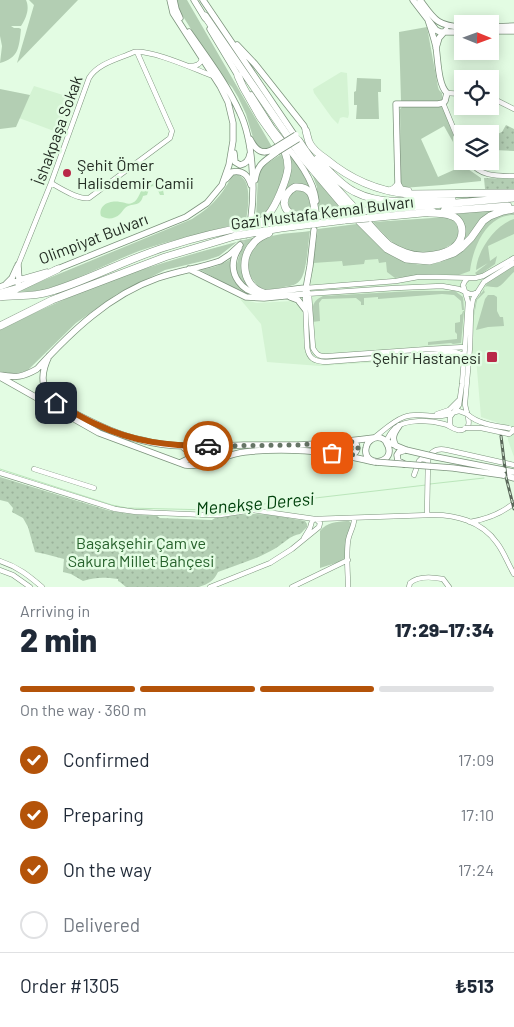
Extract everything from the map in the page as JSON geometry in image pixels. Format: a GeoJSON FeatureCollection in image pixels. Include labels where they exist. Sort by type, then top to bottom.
{"type":"FeatureCollection","features":[{"type":"Feature","properties":{"kind":"highway"},"geometry":{"type":"LineString","coordinates":[[206,13],[302,157],[341,203],[387,249],[406,259],[429,261],[440,258],[461,248],[490,216],[514,208]]}},
{"type":"Feature","properties":{"kind":"highway"},"geometry":{"type":"LineString","coordinates":[[238,76],[256,110],[285,152],[288,166],[284,184],[268,216],[263,220],[251,222]]}},
{"type":"Feature","properties":{"kind":"highway"},"geometry":{"type":"LineString","coordinates":[[306,131],[312,147],[337,169],[373,187],[408,194],[500,194]]}},
{"type":"Feature","properties":{"kind":"highway"},"geometry":{"type":"LineString","coordinates":[[298,139],[343,184],[356,193],[376,199],[394,201],[418,200],[514,193]]}},
{"type":"Feature","properties":{"kind":"highway"},"geometry":{"type":"LineString","coordinates":[[298,139],[306,153],[346,199],[389,244],[398,250],[413,255],[433,256],[443,253],[458,243],[462,237],[462,226],[457,219],[448,214],[429,212]]}},
{"type":"Feature","properties":{"kind":"highway"},"geometry":{"type":"LineString","coordinates":[[390,191],[398,185],[404,191],[436,194]]}},
{"type":"Feature","properties":{"kind":"highway"},"geometry":{"type":"LineString","coordinates":[[295,187],[306,188],[313,196],[316,213],[299,216],[287,212],[284,206],[287,193],[295,187]]}},
{"type":"Feature","properties":{"kind":"highway","name":"Gazi Mustafa Kemal Bulvarı"},"geometry":{"type":"LineString","coordinates":[[0,295],[30,296],[47,292],[85,279],[128,260],[251,222],[316,213],[340,213],[514,198]]}},
{"type":"Feature","properties":{"kind":"highway","name":"Gazi Mustafa Kemal Bulvarı"},"geometry":{"type":"LineString","coordinates":[[0,326],[52,300],[165,257],[235,236],[345,220],[429,212],[514,208]]}},
{"type":"Feature","properties":{"kind":"highway"},"geometry":{"type":"LineString","coordinates":[[264,293],[255,288],[248,278],[244,266],[245,258],[254,242],[281,228]]}},
{"type":"Feature","properties":{"kind":"highway"},"geometry":{"type":"LineString","coordinates":[[0,295],[58,269]]}},
{"type":"Feature","properties":{"kind":"main road"},"geometry":{"type":"LineString","coordinates":[[170,0],[173,13],[214,76],[228,102],[233,123],[234,159],[238,164],[245,163],[249,158],[250,151]]}},
{"type":"Feature","properties":{"kind":"main road"},"geometry":{"type":"LineString","coordinates":[[174,0],[180,18],[224,84],[241,114],[253,173],[251,222]]}},
{"type":"Feature","properties":{"kind":"main road"},"geometry":{"type":"LineString","coordinates":[[194,0],[227,36],[298,139]]}},
{"type":"Feature","properties":{"kind":"main road"},"geometry":{"type":"LineString","coordinates":[[203,0],[208,26],[271,126],[311,182],[316,200],[316,213]]}},
{"type":"Feature","properties":{"kind":"main road"},"geometry":{"type":"LineString","coordinates":[[413,0],[431,26],[440,32],[454,28]]}},
{"type":"Feature","properties":{"kind":"main road"},"geometry":{"type":"LineString","coordinates":[[420,0],[432,17],[446,29],[454,30]]}},
{"type":"Feature","properties":{"kind":"main road"},"geometry":{"type":"LineString","coordinates":[[431,26],[438,22]]}},
{"type":"Feature","properties":{"kind":"main road"},"geometry":{"type":"LineString","coordinates":[[398,185],[396,104],[438,104],[445,101],[446,93],[441,84],[431,26]]}},
{"type":"Feature","properties":{"kind":"main road"},"geometry":{"type":"LineString","coordinates":[[499,27],[514,26]]}},
{"type":"Feature","properties":{"kind":"main road"},"geometry":{"type":"LineString","coordinates":[[436,48],[439,38],[446,29]]}},
{"type":"Feature","properties":{"kind":"main road"},"geometry":{"type":"LineString","coordinates":[[499,31],[514,31]]}},
{"type":"Feature","properties":{"kind":"main road"},"geometry":{"type":"LineString","coordinates":[[227,36],[255,64],[306,131],[298,139],[276,150],[267,152],[261,152],[256,148],[246,133]]}},
{"type":"Feature","properties":{"kind":"main road"},"geometry":{"type":"LineString","coordinates":[[222,185],[233,141]]}},
{"type":"Feature","properties":{"kind":"main road"},"geometry":{"type":"LineString","coordinates":[[253,194],[257,170],[276,150]]}},
{"type":"Feature","properties":{"kind":"main road"},"geometry":{"type":"LineString","coordinates":[[222,185],[232,172],[241,172],[248,178],[253,194]]}},
{"type":"Feature","properties":{"kind":"main road","name":"Olimpiyat Bulvarı"},"geometry":{"type":"LineString","coordinates":[[3,286],[58,269],[176,222],[207,204],[222,185]]}},
{"type":"Feature","properties":{"kind":"main road"},"geometry":{"type":"LineString","coordinates":[[307,292],[314,230]]}},
{"type":"Feature","properties":{"kind":"main road"},"geometry":{"type":"LineString","coordinates":[[0,376],[12,377],[27,374],[37,369],[86,319],[122,295],[156,278],[220,261],[240,246],[234,259],[234,271],[239,284],[249,290],[264,293],[293,289],[299,286],[308,276]]}},
{"type":"Feature","properties":{"kind":"main road"},"geometry":{"type":"LineString","coordinates":[[18,265],[21,274],[28,277]]}},
{"type":"Feature","properties":{"kind":"main road"},"geometry":{"type":"LineString","coordinates":[[16,289],[19,280],[18,265]]}},
{"type":"Feature","properties":{"kind":"main road"},"geometry":{"type":"LineString","coordinates":[[3,286],[12,278],[18,265]]}},
{"type":"Feature","properties":{"kind":"main road"},"geometry":{"type":"LineString","coordinates":[[189,269],[246,296],[264,298],[307,292]]}},
{"type":"Feature","properties":{"kind":"main road"},"geometry":{"type":"LineString","coordinates":[[293,289],[307,292]]}},
{"type":"Feature","properties":{"kind":"main road"},"geometry":{"type":"LineString","coordinates":[[285,296],[298,300],[305,309]]}},
{"type":"Feature","properties":{"kind":"main road"},"geometry":{"type":"LineString","coordinates":[[48,356],[42,380],[45,388],[56,403],[97,425],[128,437],[160,444],[182,446],[280,448],[321,452],[375,462],[503,473],[514,472]]}},
{"type":"Feature","properties":{"kind":"main road"},"geometry":{"type":"LineString","coordinates":[[0,376],[99,433],[180,464],[194,465],[206,463],[240,452],[304,444],[380,438],[406,450],[503,473],[514,478]]}},
{"type":"Feature","properties":{"kind":"main road"},"geometry":{"type":"LineString","coordinates":[[396,446],[393,435],[399,426]]}},
{"type":"Feature","properties":{"kind":"main road"},"geometry":{"type":"LineString","coordinates":[[373,438],[367,443],[365,451],[368,458],[375,462],[383,461],[388,456],[389,448],[386,442]]}},
{"type":"Feature","properties":{"kind":"main road"},"geometry":{"type":"LineString","coordinates":[[348,456],[354,454],[358,448],[353,442],[349,441]]}},
{"type":"Feature","properties":{"kind":"main road"},"geometry":{"type":"LineString","coordinates":[[180,464],[188,459],[189,456],[187,450],[182,446]]}},
{"type":"Feature","properties":{"kind":"main road"},"geometry":{"type":"LineString","coordinates":[[206,463],[199,460],[197,456],[202,449],[208,446]]}},
{"type":"Feature","properties":{"kind":"main road"},"geometry":{"type":"LineString","coordinates":[[404,464],[398,461],[397,455],[399,452],[406,450]]}},
{"type":"Feature","properties":{"kind":"street"},"geometry":{"type":"LineString","coordinates":[[137,52],[151,54],[214,76]]}},
{"type":"Feature","properties":{"kind":"street"},"geometry":{"type":"LineString","coordinates":[[51,183],[79,197],[88,198],[172,135],[170,126],[137,52]]}},
{"type":"Feature","properties":{"kind":"street","name":"İshakpaşa Sokak"},"geometry":{"type":"LineString","coordinates":[[18,265],[51,183],[90,76],[101,66],[137,52]]}},
{"type":"Feature","properties":{"kind":"street"},"geometry":{"type":"LineString","coordinates":[[188,66],[197,66],[202,59]]}},
{"type":"Feature","properties":{"kind":"street"},"geometry":{"type":"LineString","coordinates":[[446,93],[454,94]]}},
{"type":"Feature","properties":{"kind":"street"},"geometry":{"type":"LineString","coordinates":[[499,102],[514,109]]}},
{"type":"Feature","properties":{"kind":"street"},"geometry":{"type":"LineString","coordinates":[[443,103],[454,130]]}},
{"type":"Feature","properties":{"kind":"street"},"geometry":{"type":"LineString","coordinates":[[478,170],[493,176],[514,176]]}},
{"type":"Feature","properties":{"kind":"street"},"geometry":{"type":"LineString","coordinates":[[307,292],[418,278],[475,278],[483,276],[514,258]]}},
{"type":"Feature","properties":{"kind":"street"},"geometry":{"type":"LineString","coordinates":[[451,427],[449,420],[463,399],[469,355],[473,299],[484,282],[514,263]]}},
{"type":"Feature","properties":{"kind":"street"},"geometry":{"type":"LineString","coordinates":[[465,428],[469,420],[463,399],[468,302],[463,285],[469,278]]}},
{"type":"Feature","properties":{"kind":"street"},"geometry":{"type":"LineString","coordinates":[[475,278],[478,282],[479,290]]}},
{"type":"Feature","properties":{"kind":"street"},"geometry":{"type":"LineString","coordinates":[[307,292],[321,294],[442,286],[459,289],[470,294],[476,293],[479,290]]}},
{"type":"Feature","properties":{"kind":"street"},"geometry":{"type":"LineString","coordinates":[[307,292],[310,303],[315,353],[342,358],[455,352],[461,354],[464,359]]}},
{"type":"Feature","properties":{"kind":"street"},"geometry":{"type":"LineString","coordinates":[[307,292],[305,309],[308,354],[318,361],[325,362],[342,358],[466,347]]}},
{"type":"Feature","properties":{"kind":"street"},"geometry":{"type":"LineString","coordinates":[[310,303],[321,294]]}},
{"type":"Feature","properties":{"kind":"street"},"geometry":{"type":"LineString","coordinates":[[466,347],[469,355]]}},
{"type":"Feature","properties":{"kind":"street"},"geometry":{"type":"LineString","coordinates":[[431,415],[449,410],[463,399]]}},
{"type":"Feature","properties":{"kind":"street"},"geometry":{"type":"LineString","coordinates":[[373,438],[404,417],[416,414],[445,416],[462,411],[480,422],[512,431]]}},
{"type":"Feature","properties":{"kind":"street"},"geometry":{"type":"LineString","coordinates":[[386,442],[392,431],[399,426],[415,421],[444,424],[456,430],[481,428],[512,431]]}},
{"type":"Feature","properties":{"kind":"street"},"geometry":{"type":"LineString","coordinates":[[427,515],[428,460],[430,453],[433,451],[442,449],[514,465]]}},
{"type":"Feature","properties":{"kind":"street"},"geometry":{"type":"LineString","coordinates":[[414,476],[419,461],[421,459],[428,460]]}},
{"type":"Feature","properties":{"kind":"street"},"geometry":{"type":"LineString","coordinates":[[34,469],[94,488]]}},
{"type":"Feature","properties":{"kind":"street"},"geometry":{"type":"LineString","coordinates":[[0,474],[101,506],[126,511],[208,515],[252,510],[316,519],[420,515],[454,517],[470,522],[493,538],[514,574]]}},
{"type":"Feature","properties":{"kind":"street"},"geometry":{"type":"LineString","coordinates":[[470,522],[500,514],[514,503]]}},
{"type":"Feature","properties":{"kind":"street"},"geometry":{"type":"LineString","coordinates":[[427,506],[430,512],[436,515]]}},
{"type":"Feature","properties":{"kind":"street"},"geometry":{"type":"LineString","coordinates":[[420,515],[427,506]]}},
{"type":"Feature","properties":{"kind":"street"},"geometry":{"type":"LineString","coordinates":[[302,518],[307,520],[313,528],[318,527]]}},
{"type":"Feature","properties":{"kind":"street"},"geometry":{"type":"LineString","coordinates":[[210,587],[270,563],[333,518]]}},
{"type":"Feature","properties":{"kind":"street"},"geometry":{"type":"LineString","coordinates":[[348,587],[348,544],[354,522],[351,518]]}},
{"type":"Feature","properties":{"kind":"street"},"geometry":{"type":"LineString","coordinates":[[353,525],[361,518]]}},
{"type":"Feature","properties":{"kind":"street"},"geometry":{"type":"LineString","coordinates":[[304,538],[312,521],[316,519]]}},
{"type":"Feature","properties":{"kind":"street"},"geometry":{"type":"LineString","coordinates":[[316,519],[319,522],[318,527]]}},
{"type":"Feature","properties":{"kind":"street"},"geometry":{"type":"LineString","coordinates":[[292,587],[348,560]]}},
{"type":"Feature","properties":{"kind":"street"},"geometry":{"type":"LineString","coordinates":[[0,562],[12,565],[30,576],[42,587]]}},
{"type":"Feature","properties":{"kind":"street"},"geometry":{"type":"LineString","coordinates":[[0,570],[13,575],[30,587]]}},
{"type":"Feature","properties":{"kind":"street"},"geometry":{"type":"LineString","coordinates":[[409,587],[410,583],[415,579],[430,578],[443,580],[449,587]]}},
{"type":"Feature","properties":{"kind":"shaded area"},"geometry":{"type":"Polygon","coordinates":[[[341,72],[347,73],[349,114],[348,118],[340,118],[338,124],[314,93],[313,89],[341,72]]]}},
{"type":"Feature","properties":{"kind":"shaded area"},"geometry":{"type":"Polygon","coordinates":[[[34,86],[76,99],[62,134],[19,118],[34,86]]]}},
{"type":"Feature","properties":{"kind":"shaded area"},"geometry":{"type":"Polygon","coordinates":[[[150,181],[159,185],[159,189],[163,190],[164,195],[160,195],[157,188],[152,186],[140,202],[128,206],[118,216],[108,218],[101,216],[101,209],[106,204],[116,202],[129,204],[135,201],[146,183],[150,181]]]}},
{"type":"Feature","properties":{"kind":"shaded area"},"geometry":{"type":"Polygon","coordinates":[[[514,212],[514,457],[508,440],[507,426],[481,417],[476,358],[457,357],[320,366],[267,362],[261,324],[240,299],[257,303],[292,301],[299,306],[311,305],[311,283],[318,229],[357,224],[382,249],[394,257],[409,264],[429,265],[445,261],[459,254],[486,223],[514,212]]]}},
{"type":"Feature","properties":{"kind":"green space"},"geometry":{"type":"Polygon","coordinates":[[[0,0],[26,0],[28,7],[26,17],[21,26],[11,26],[21,29],[17,51],[11,58],[0,63],[2,46],[0,36],[0,0]]]}},
{"type":"Feature","properties":{"kind":"green space"},"geometry":{"type":"Polygon","coordinates":[[[29,0],[78,0],[17,63],[34,5],[29,0]]]}},
{"type":"Feature","properties":{"kind":"green space"},"geometry":{"type":"Polygon","coordinates":[[[177,0],[187,0],[272,147],[263,149],[255,144],[246,114],[238,97],[232,87],[219,74],[179,10],[177,0]]]}},
{"type":"Feature","properties":{"kind":"green space"},"geometry":{"type":"Polygon","coordinates":[[[427,27],[442,100],[401,101],[399,32],[427,27]]]}},
{"type":"Feature","properties":{"kind":"green space"},"geometry":{"type":"Polygon","coordinates":[[[357,78],[381,79],[381,92],[378,92],[379,119],[356,119],[357,105],[354,105],[354,92],[356,91],[357,78]]]}},
{"type":"Feature","properties":{"kind":"green space"},"geometry":{"type":"Polygon","coordinates":[[[0,89],[30,95],[16,127],[0,129],[0,89]]]}},
{"type":"Feature","properties":{"kind":"green space"},"geometry":{"type":"Polygon","coordinates":[[[442,106],[453,134],[453,142],[444,126],[421,139],[438,177],[454,170],[469,170],[481,178],[481,181],[402,188],[400,109],[402,107],[442,106]]]}},
{"type":"Feature","properties":{"kind":"green space"},"geometry":{"type":"Polygon","coordinates":[[[506,125],[514,129],[514,151],[499,150],[499,133],[506,125]]]}},
{"type":"Feature","properties":{"kind":"green space"},"geometry":{"type":"Polygon","coordinates":[[[283,153],[286,161],[283,179],[266,214],[256,218],[258,176],[263,166],[283,153]]]}},
{"type":"Feature","properties":{"kind":"green space"},"geometry":{"type":"Polygon","coordinates":[[[290,154],[310,187],[296,185],[283,192],[291,170],[290,154]]]}},
{"type":"Feature","properties":{"kind":"green space"},"geometry":{"type":"Polygon","coordinates":[[[234,174],[245,180],[247,186],[246,221],[139,251],[70,281],[46,289],[15,292],[192,219],[217,199],[234,174]]]}},
{"type":"Feature","properties":{"kind":"green space"},"geometry":{"type":"Polygon","coordinates":[[[312,174],[345,209],[317,211],[317,187],[312,174]]]}},
{"type":"Feature","properties":{"kind":"green space"},"geometry":{"type":"Polygon","coordinates":[[[484,178],[514,179],[514,189],[485,189],[484,178]]]}},
{"type":"Feature","properties":{"kind":"green space"},"geometry":{"type":"Polygon","coordinates":[[[295,189],[300,189],[308,194],[311,206],[310,213],[299,215],[289,208],[288,198],[295,189]]]}},
{"type":"Feature","properties":{"kind":"green space"},"geometry":{"type":"Polygon","coordinates":[[[496,210],[482,219],[464,240],[465,232],[462,219],[456,214],[496,210]]]}},
{"type":"Feature","properties":{"kind":"green space"},"geometry":{"type":"Polygon","coordinates":[[[514,212],[514,215],[500,218],[487,228],[475,249],[470,271],[459,275],[436,274],[395,278],[387,272],[386,262],[379,263],[378,259],[365,260],[364,264],[343,266],[342,261],[313,263],[318,229],[357,224],[389,254],[404,261],[424,265],[434,264],[453,257],[469,244],[492,219],[514,212]]]}},
{"type":"Feature","properties":{"kind":"green space"},"geometry":{"type":"Polygon","coordinates":[[[447,217],[459,225],[457,240],[445,248],[426,253],[407,251],[397,246],[373,222],[447,217]]]}},
{"type":"Feature","properties":{"kind":"green space"},"geometry":{"type":"Polygon","coordinates":[[[514,219],[514,234],[488,246],[490,261],[497,256],[495,264],[477,275],[475,273],[488,263],[476,270],[483,247],[500,227],[514,219]]]}},
{"type":"Feature","properties":{"kind":"green space"},"geometry":{"type":"Polygon","coordinates":[[[310,231],[305,269],[299,281],[291,286],[273,289],[264,289],[258,286],[251,277],[248,265],[248,259],[253,248],[268,237],[310,231]]]}},
{"type":"Feature","properties":{"kind":"green space"},"geometry":{"type":"Polygon","coordinates":[[[256,237],[246,249],[244,255],[245,267],[252,289],[238,276],[238,260],[243,247],[237,242],[256,237]]]}},
{"type":"Feature","properties":{"kind":"green space"},"geometry":{"type":"Polygon","coordinates":[[[237,242],[219,256],[165,270],[117,294],[76,323],[28,370],[14,373],[0,371],[0,329],[71,297],[153,266],[237,242]]]}},
{"type":"Feature","properties":{"kind":"green space"},"geometry":{"type":"Polygon","coordinates":[[[232,258],[230,268],[235,282],[250,293],[295,291],[295,293],[255,296],[243,293],[200,270],[217,266],[232,258]]]}},
{"type":"Feature","properties":{"kind":"green space"},"geometry":{"type":"Polygon","coordinates":[[[514,266],[514,272],[500,286],[485,286],[514,266]]]}},
{"type":"Feature","properties":{"kind":"green space"},"geometry":{"type":"Polygon","coordinates":[[[485,288],[485,292],[477,300],[473,321],[476,300],[485,288]]]}},
{"type":"Feature","properties":{"kind":"green space"},"geometry":{"type":"Polygon","coordinates":[[[413,291],[455,291],[463,297],[464,310],[462,310],[461,301],[454,295],[442,294],[378,299],[378,297],[364,298],[364,305],[361,305],[361,302],[356,298],[322,299],[319,303],[320,321],[312,322],[314,303],[323,296],[413,291]]]}},
{"type":"Feature","properties":{"kind":"green space"},"geometry":{"type":"Polygon","coordinates":[[[488,295],[497,297],[497,311],[500,317],[503,317],[504,326],[476,330],[485,299],[488,295]]]}},
{"type":"Feature","properties":{"kind":"green space"},"geometry":{"type":"Polygon","coordinates":[[[463,311],[461,343],[428,345],[428,342],[457,339],[455,323],[460,322],[460,315],[463,311]]]}},
{"type":"Feature","properties":{"kind":"green space","name":"Başakşehir Çam ve Sakura Millet Bahçesi"},"geometry":{"type":"Polygon","coordinates":[[[0,477],[107,510],[157,516],[160,518],[212,520],[235,515],[260,514],[305,521],[307,527],[300,534],[269,552],[218,572],[210,582],[199,587],[126,587],[118,579],[108,578],[83,581],[63,572],[64,559],[35,552],[28,527],[23,518],[12,512],[13,508],[8,502],[0,500],[0,477]]]}},
{"type":"Feature","properties":{"kind":"green space"},"geometry":{"type":"Polygon","coordinates":[[[349,521],[352,524],[347,537],[345,558],[320,568],[320,531],[329,524],[349,521]]]}},
{"type":"Feature","properties":{"kind":"waterway","name":"Menekşe Deresi"},"geometry":{"type":"LineString","coordinates":[[0,469],[112,505],[127,508],[213,510],[426,485]]}},
{"type":"Feature","properties":{"kind":"waterway","name":"Menekşe Deresi"},"geometry":{"type":"LineString","coordinates":[[430,484],[484,478]]}},
{"type":"Feature","properties":{"kind":"tunnel"},"geometry":{"type":"LineString","coordinates":[[240,245],[250,223]]}},
{"type":"Feature","properties":{"kind":"railway"},"geometry":{"type":"LineString","coordinates":[[501,436],[506,477],[514,509]]}},
{"type":"Feature","properties":{"kind":"way so far"},"geometry":{"type":"LineString","coordinates":[[208,446],[297,445],[349,441],[356,444],[358,448],[354,454],[348,456],[332,453]]}},
{"type":"Feature","properties":{"kind":"place","name":"Şehit Ömer Halisdemir Camii"},"geometry":{"type":"Point","coordinates":[67,173]}},
{"type":"Feature","properties":{"kind":"place","name":"Şehir Hastanesi"},"geometry":{"type":"Point","coordinates":[492,357]}},
{"type":"Feature","properties":{"kind":"route"},"geometry":{"type":"LineString","coordinates":[[56,403],[97,425],[128,437],[175,446],[208,446]]}}]}
